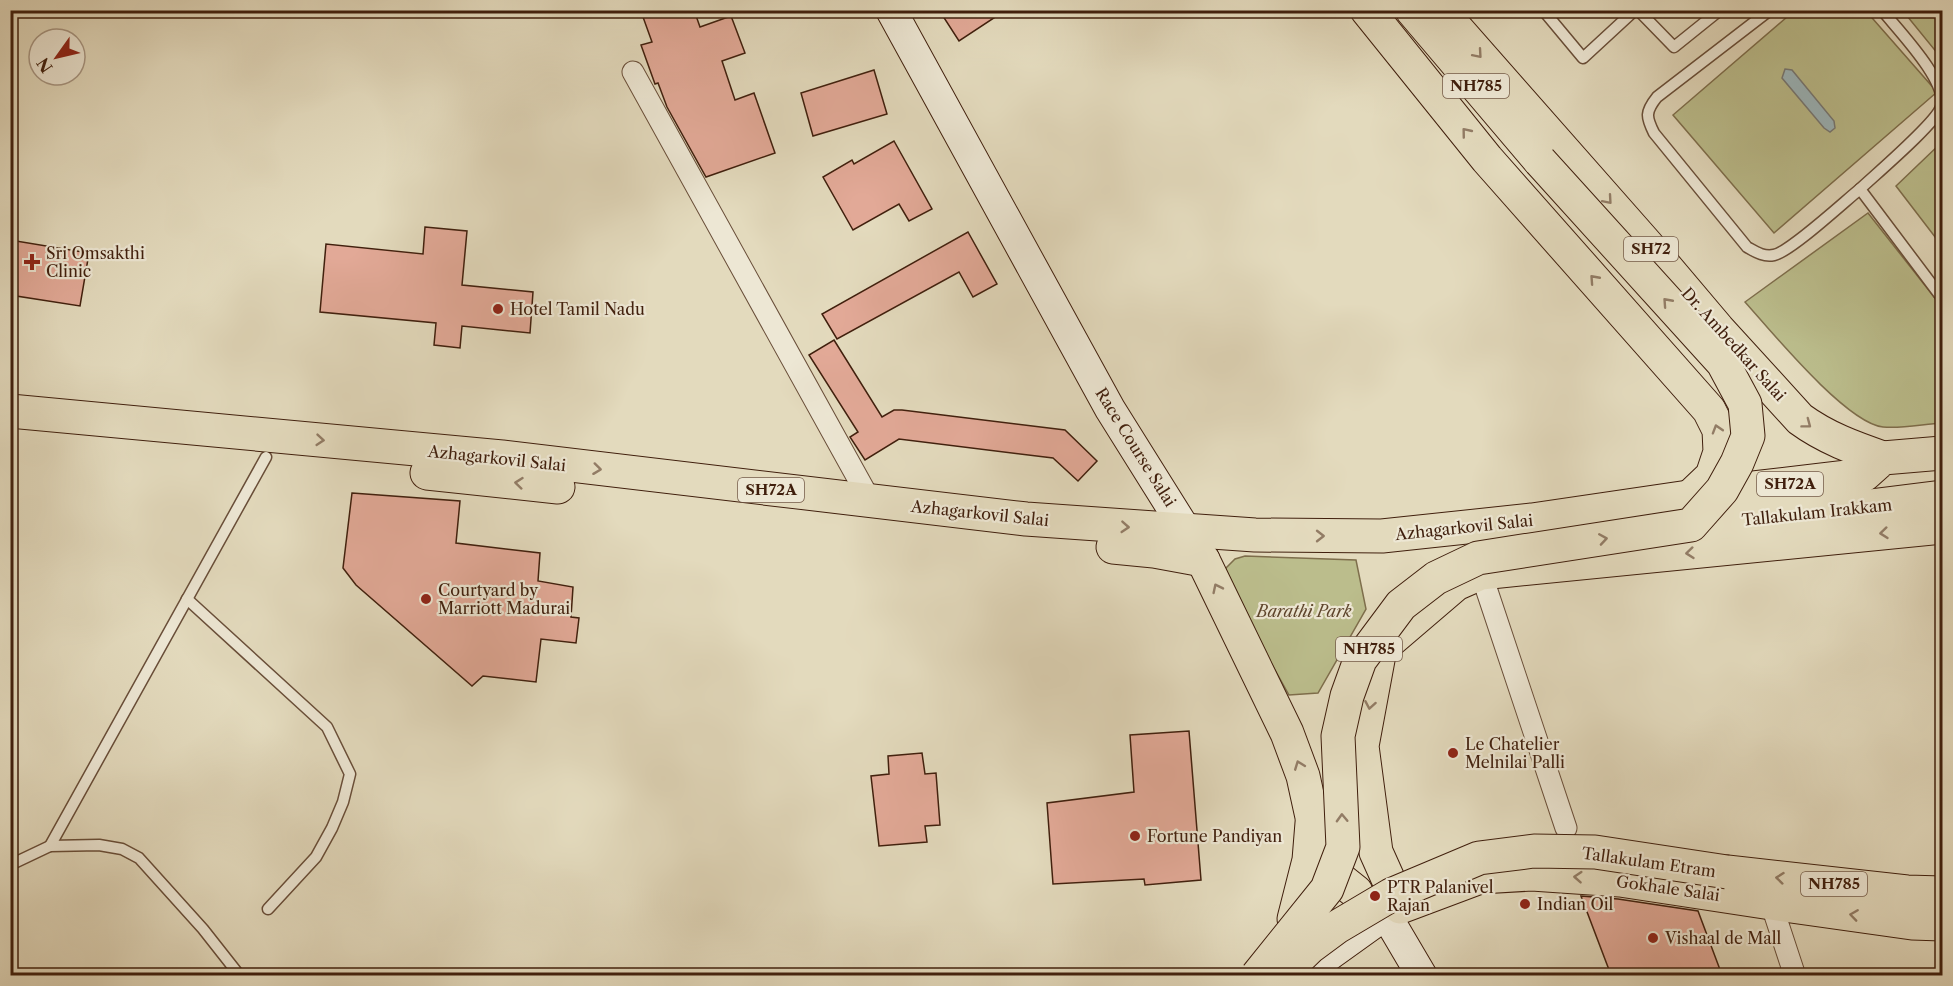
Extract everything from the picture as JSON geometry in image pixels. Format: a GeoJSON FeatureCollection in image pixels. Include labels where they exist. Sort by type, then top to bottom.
{"type":"FeatureCollection","features":[{"type":"Feature","properties":{"kind":"main road"},"geometry":{"type":"LineString","coordinates":[[1368,10],[1487,159],[1709,410],[1719,430],[1720,452],[1712,476],[1690,511]]}},
{"type":"Feature","properties":{"kind":"main road","name":"NH785"},"geometry":{"type":"LineString","coordinates":[[1257,975],[1327,889],[1343,847],[1338,736],[1347,696],[1360,660],[1401,605],[1436,578],[1478,558],[1690,511],[1722,490],[1737,464],[1748,436],[1745,404],[1723,363],[1540,161],[1412,10]]}},
{"type":"Feature","properties":{"kind":"main road","name":"Dr. Ambedkar Salai"},"geometry":{"type":"LineString","coordinates":[[1440,10],[1800,420],[1816,431],[1850,447],[1883,458]]}},
{"type":"Feature","properties":{"kind":"main road","name":"Azhagarkovil Salai"},"geometry":{"type":"LineString","coordinates":[[10,411],[996,538],[1154,551],[1203,560]]}},
{"type":"Feature","properties":{"kind":"main road","name":"Azhagarkovil Salai"},"geometry":{"type":"LineString","coordinates":[[10,430],[502,458],[1026,519],[1231,534],[1382,536],[1543,518],[1690,511],[1864,475],[1883,458]]}},
{"type":"Feature","properties":{"kind":"main road"},"geometry":{"type":"LineString","coordinates":[[1883,458],[1942,453]]}},
{"type":"Feature","properties":{"kind":"main road","name":"Tallakulam Irakkam"},"geometry":{"type":"LineString","coordinates":[[1690,511],[1806,514],[1942,497]]}},
{"type":"Feature","properties":{"kind":"main road"},"geometry":{"type":"LineString","coordinates":[[1377,904],[1376,852],[1362,746],[1380,649],[1456,584],[1481,573],[1942,528]]}},
{"type":"Feature","properties":{"kind":"main road"},"geometry":{"type":"LineString","coordinates":[[1203,560],[1231,534]]}},
{"type":"Feature","properties":{"kind":"main road","name":"Race Course Salai"},"geometry":{"type":"LineString","coordinates":[[1203,560],[1287,733],[1303,776],[1312,817],[1323,850],[1336,876],[1377,904]]}},
{"type":"Feature","properties":{"kind":"main road"},"geometry":{"type":"LineString","coordinates":[[1294,919],[1309,860],[1312,817]]}},
{"type":"Feature","properties":{"kind":"main road","name":"Tallakulam Etram"},"geometry":{"type":"LineString","coordinates":[[1280,975],[1337,927],[1391,895],[1479,858],[1534,852],[1595,852],[1727,872],[1907,892],[1942,893]]}},
{"type":"Feature","properties":{"kind":"main road","name":"Gokhale Salai"},"geometry":{"type":"LineString","coordinates":[[1377,904],[1480,877],[1532,874],[1620,880],[1912,923],[1942,924]]}},
{"type":"Feature","properties":{"kind":"street","name":"Race Course Salai"},"geometry":{"type":"LineString","coordinates":[[891,10],[1110,409],[1188,531],[1203,560]]}},
{"type":"Feature","properties":{"kind":"street"},"geometry":{"type":"LineString","coordinates":[[633,72],[871,502]]}},
{"type":"Feature","properties":{"kind":"street"},"geometry":{"type":"LineString","coordinates":[[1481,573],[1566,828]]}},
{"type":"Feature","properties":{"kind":"street"},"geometry":{"type":"LineString","coordinates":[[1771,903],[1795,975]]}},
{"type":"Feature","properties":{"kind":"street","name":"Race Course Salai"},"geometry":{"type":"LineString","coordinates":[[1377,904],[1422,975]]}},
{"type":"Feature","properties":{"kind":"street"},"geometry":{"type":"LineString","coordinates":[[1240,975],[1294,919],[1311,906],[1377,904]]}},
{"type":"Feature","properties":{"kind":"street"},"geometry":{"type":"LineString","coordinates":[[1305,975],[1328,956],[1377,904]]}},
{"type":"Feature","properties":{"kind":"lane"},"geometry":{"type":"LineString","coordinates":[[1543,10],[1582,58],[1637,10],[1674,47],[1720,10]]}},
{"type":"Feature","properties":{"kind":"lane"},"geometry":{"type":"LineString","coordinates":[[1770,10],[1657,97],[1649,108],[1647,120],[1654,133],[1747,247],[1762,255],[1776,255],[1790,246],[1860,189],[1932,121],[1942,106],[1940,89],[1932,73],[1882,10]]}},
{"type":"Feature","properties":{"kind":"lane"},"geometry":{"type":"LineString","coordinates":[[1860,189],[1942,298]]}},
{"type":"Feature","properties":{"kind":"lane"},"geometry":{"type":"LineString","coordinates":[[50,846],[187,599],[268,446]]}},
{"type":"Feature","properties":{"kind":"lane"},"geometry":{"type":"LineString","coordinates":[[187,599],[327,727],[350,774],[339,810],[316,857],[268,909]]}},
{"type":"Feature","properties":{"kind":"lane"},"geometry":{"type":"LineString","coordinates":[[10,865],[50,846],[99,845],[122,849],[139,858],[240,975]]}},
{"type":"Feature","properties":{"kind":"green space"},"geometry":{"type":"Polygon","coordinates":[[[1794,11],[1866,11],[1937,92],[1774,233],[1673,115],[1794,11]]]}},
{"type":"Feature","properties":{"kind":"green space"},"geometry":{"type":"Polygon","coordinates":[[[1903,11],[1942,11],[1942,59],[1903,11]]]}},
{"type":"Feature","properties":{"kind":"green space"},"geometry":{"type":"Polygon","coordinates":[[[1942,142],[1942,246],[1896,186],[1942,142]]]}},
{"type":"Feature","properties":{"kind":"green space"},"geometry":{"type":"Polygon","coordinates":[[[1868,213],[1942,307],[1942,423],[1883,427],[1868,422],[1849,410],[1810,374],[1745,302],[1868,213]]]}},
{"type":"Feature","properties":{"kind":"green space","name":"Barathi Park"},"geometry":{"type":"Polygon","coordinates":[[[1245,556],[1356,560],[1366,609],[1318,693],[1289,695],[1229,588],[1226,568],[1235,559],[1245,556]]]}},
{"type":"Feature","properties":{"kind":"water"},"geometry":{"type":"Polygon","coordinates":[[[1785,69],[1792,70],[1834,121],[1835,128],[1830,132],[1824,128],[1782,78],[1785,69]]]}},
{"type":"Feature","properties":{"kind":"building"},"geometry":{"type":"Polygon","coordinates":[[[663,10],[694,10],[700,27],[731,16],[745,53],[722,61],[735,100],[754,93],[775,153],[706,177],[667,107],[658,83],[655,84],[641,45],[652,42],[643,17],[663,10]]]}},
{"type":"Feature","properties":{"kind":"building"},"geometry":{"type":"Polygon","coordinates":[[[939,10],[1006,10],[959,41],[939,10]]]}},
{"type":"Feature","properties":{"kind":"building"},"geometry":{"type":"Polygon","coordinates":[[[874,70],[887,114],[813,136],[801,93],[874,70]]]}},
{"type":"Feature","properties":{"kind":"building"},"geometry":{"type":"Polygon","coordinates":[[[894,141],[932,209],[909,221],[899,204],[853,230],[823,177],[852,160],[854,164],[894,141]]]}},
{"type":"Feature","properties":{"kind":"building"},"geometry":{"type":"Polygon","coordinates":[[[425,227],[467,231],[462,285],[533,292],[530,333],[462,326],[460,348],[434,345],[436,323],[320,312],[326,244],[423,254],[425,227]]]}},
{"type":"Feature","properties":{"kind":"building"},"geometry":{"type":"Polygon","coordinates":[[[968,232],[997,284],[973,297],[959,272],[837,339],[822,314],[968,232]]]}},
{"type":"Feature","properties":{"kind":"building"},"geometry":{"type":"Polygon","coordinates":[[[10,240],[89,253],[80,306],[10,295],[10,240]]]}},
{"type":"Feature","properties":{"kind":"building"},"geometry":{"type":"Polygon","coordinates":[[[834,340],[882,417],[894,410],[902,410],[1065,430],[1097,461],[1078,481],[1053,458],[899,439],[865,460],[850,437],[858,432],[809,355],[834,340]]]}},
{"type":"Feature","properties":{"kind":"building","name":"Courtyard by Marriott Madurai"},"geometry":{"type":"Polygon","coordinates":[[[352,493],[460,501],[456,543],[540,553],[538,581],[573,587],[571,617],[579,618],[576,643],[541,639],[536,682],[483,676],[472,686],[356,585],[343,568],[352,493]]]}},
{"type":"Feature","properties":{"kind":"building","name":"Fortune Pandiyan"},"geometry":{"type":"Polygon","coordinates":[[[1189,731],[1201,880],[1145,885],[1144,879],[1053,884],[1047,803],[1134,792],[1130,735],[1189,731]]]}},
{"type":"Feature","properties":{"kind":"building"},"geometry":{"type":"Polygon","coordinates":[[[922,753],[925,774],[936,773],[940,825],[925,826],[927,842],[879,846],[871,776],[889,774],[888,756],[922,753]]]}},
{"type":"Feature","properties":{"kind":"building","name":"Vishaal de Mall"},"geometry":{"type":"Polygon","coordinates":[[[1581,896],[1698,911],[1722,975],[1611,975],[1581,896]]]}},
{"type":"Feature","properties":{"kind":"place","name":"Sri Omsakthi Clinic"},"geometry":{"type":"Point","coordinates":[32,262]}},
{"type":"Feature","properties":{"kind":"place","name":"Hotel Tamil Nadu"},"geometry":{"type":"Point","coordinates":[498,309]}},
{"type":"Feature","properties":{"kind":"place","name":"Courtyard by Marriott Madurai"},"geometry":{"type":"Point","coordinates":[426,599]}},
{"type":"Feature","properties":{"kind":"place","name":"Le Chatelier Melnilai Palli"},"geometry":{"type":"Point","coordinates":[1453,753]}},
{"type":"Feature","properties":{"kind":"place","name":"Fortune Pandiyan"},"geometry":{"type":"Point","coordinates":[1135,836]}},
{"type":"Feature","properties":{"kind":"place","name":"PTR Palanivel Rajan"},"geometry":{"type":"Point","coordinates":[1375,896]}},
{"type":"Feature","properties":{"kind":"place","name":"Indian Oil"},"geometry":{"type":"Point","coordinates":[1525,904]}},
{"type":"Feature","properties":{"kind":"place","name":"Vishaal de Mall"},"geometry":{"type":"Point","coordinates":[1653,938]}}]}
